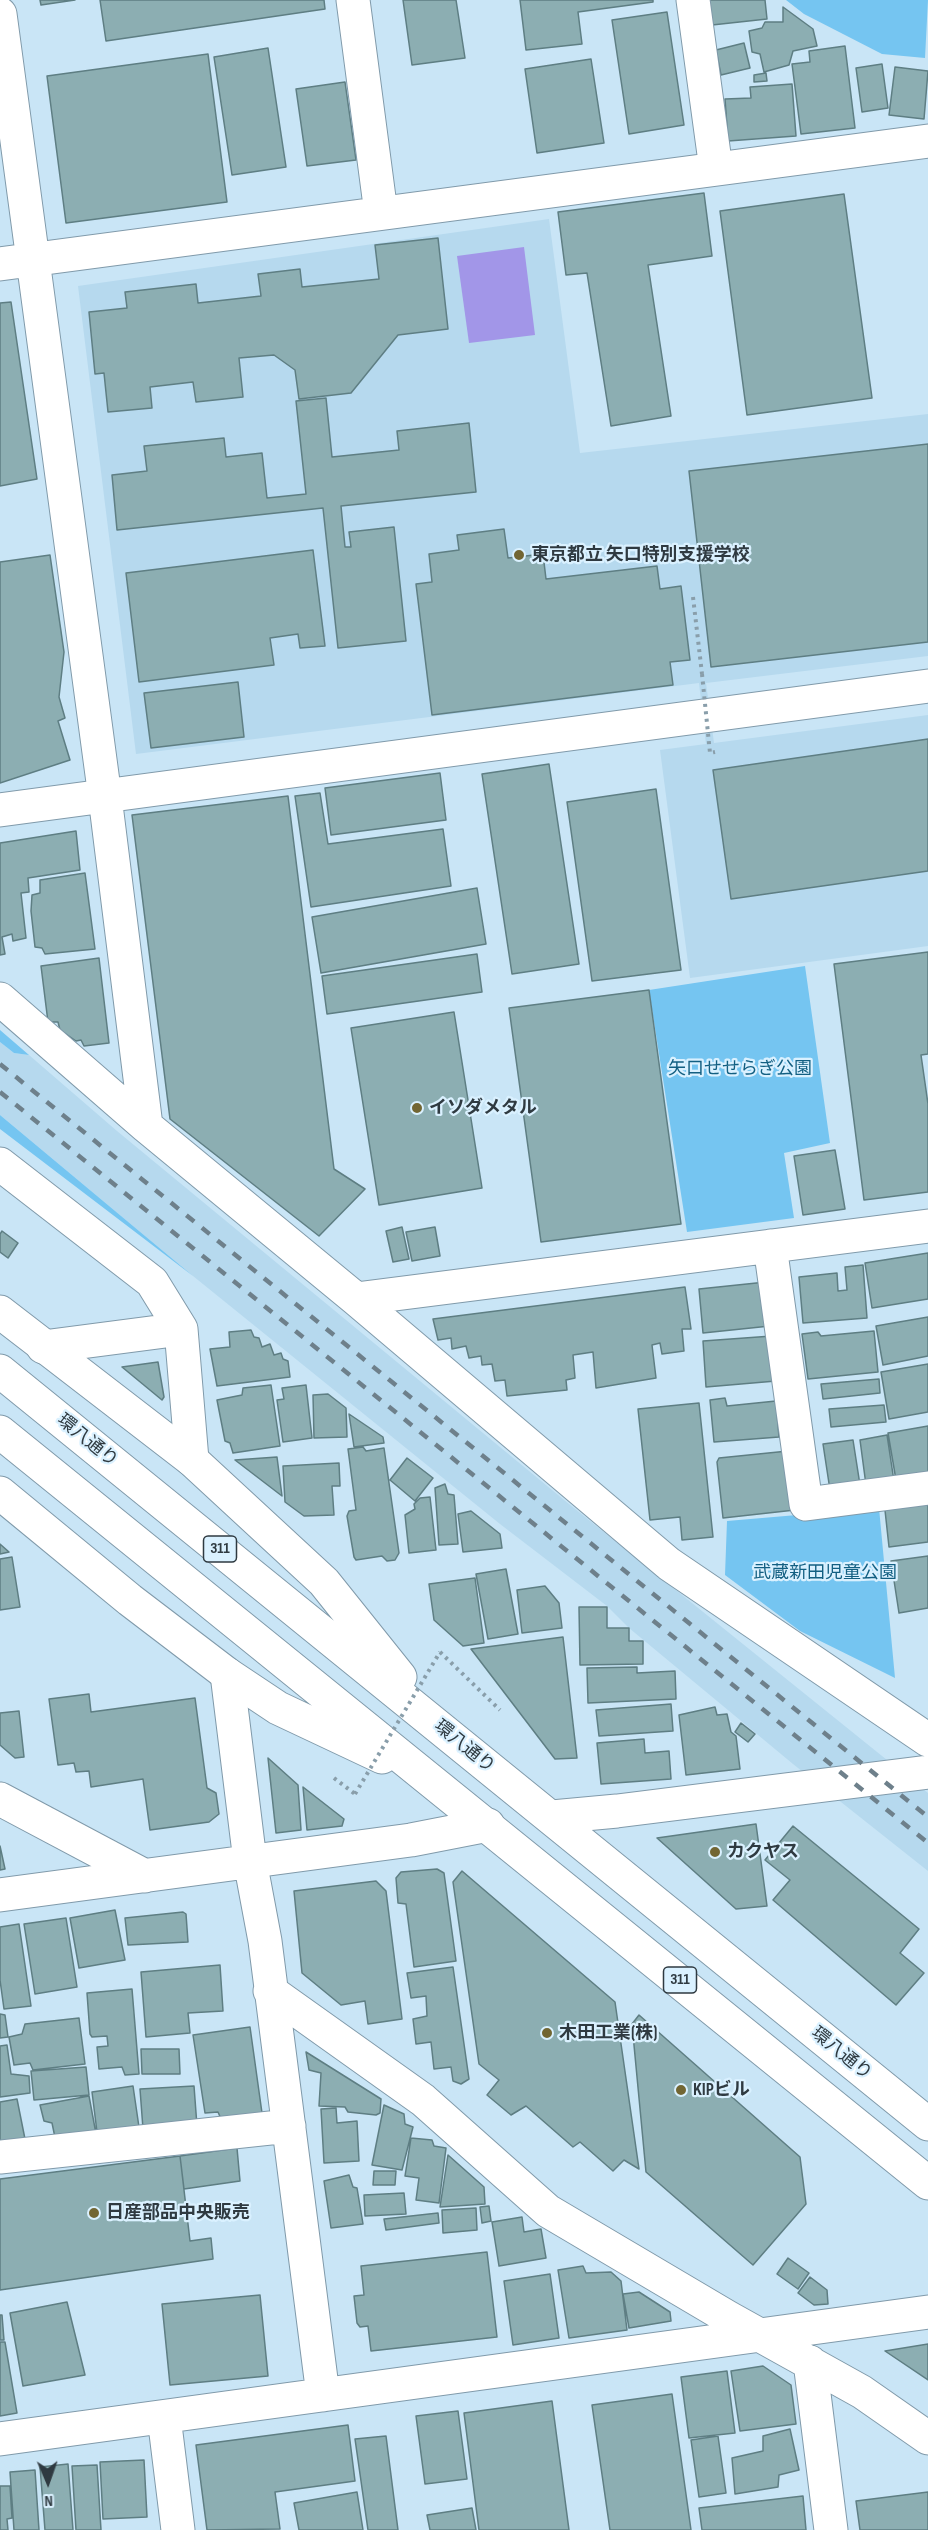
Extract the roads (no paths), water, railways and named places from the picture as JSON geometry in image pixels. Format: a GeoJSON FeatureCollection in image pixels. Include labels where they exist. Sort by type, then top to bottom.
{"type":"FeatureCollection","features":[{"type":"Feature","properties":{"kind":"street"},"geometry":{"type":"LineString","coordinates":[[353,0],[381,213]]}},
{"type":"Feature","properties":{"kind":"street"},"geometry":{"type":"LineString","coordinates":[[693,0],[716,169]]}},
{"type":"Feature","properties":{"kind":"street"},"geometry":{"type":"LineString","coordinates":[[0,14],[35,260],[146,1126]]}},
{"type":"Feature","properties":{"kind":"street"},"geometry":{"type":"LineString","coordinates":[[0,264],[928,141]]}},
{"type":"Feature","properties":{"kind":"street"},"geometry":{"type":"LineString","coordinates":[[0,810],[928,686]]}},
{"type":"Feature","properties":{"kind":"street"},"geometry":{"type":"LineString","coordinates":[[0,999],[146,1126],[356,1299],[669,1564],[928,1740]]}},
{"type":"Feature","properties":{"kind":"street"},"geometry":{"type":"LineString","coordinates":[[0,1164],[152,1282],[181,1329],[192,1460]]}},
{"type":"Feature","properties":{"kind":"street"},"geometry":{"type":"LineString","coordinates":[[356,1299],[928,1226]]}},
{"type":"Feature","properties":{"kind":"street"},"geometry":{"type":"LineString","coordinates":[[770,1246],[806,1504],[928,1488]]}},
{"type":"Feature","properties":{"kind":"street"},"geometry":{"type":"LineString","coordinates":[[0,1312],[42,1347],[192,1460],[324,1582],[440,1728]]}},
{"type":"Feature","properties":{"kind":"street"},"geometry":{"type":"LineString","coordinates":[[42,1347],[181,1329]]}},
{"type":"Feature","properties":{"kind":"street","name":"環八通り"},"geometry":{"type":"LineString","coordinates":[[0,1371],[928,2124]]}},
{"type":"Feature","properties":{"kind":"street","name":"311"},"geometry":{"type":"LineString","coordinates":[[0,1432],[928,2183]]}},
{"type":"Feature","properties":{"kind":"street"},"geometry":{"type":"LineString","coordinates":[[0,1493],[130,1600],[227,1674],[278,1708],[430,1779]]}},
{"type":"Feature","properties":{"kind":"street"},"geometry":{"type":"LineString","coordinates":[[227,1674],[250,1861],[265,1941],[323,2395]]}},
{"type":"Feature","properties":{"kind":"street"},"geometry":{"type":"LineString","coordinates":[[552,1817],[928,1772]]}},
{"type":"Feature","properties":{"kind":"street"},"geometry":{"type":"LineString","coordinates":[[0,1799],[146,1876]]}},
{"type":"Feature","properties":{"kind":"street"},"geometry":{"type":"LineString","coordinates":[[0,1895],[411,1840],[488,1825]]}},
{"type":"Feature","properties":{"kind":"street"},"geometry":{"type":"LineString","coordinates":[[270,1991],[423,2100],[548,2211],[729,2318],[862,2392],[928,2438]]}},
{"type":"Feature","properties":{"kind":"street"},"geometry":{"type":"LineString","coordinates":[[0,2157],[289,2126]]}},
{"type":"Feature","properties":{"kind":"street"},"geometry":{"type":"LineString","coordinates":[[0,2439],[928,2312]]}},
{"type":"Feature","properties":{"kind":"street"},"geometry":{"type":"LineString","coordinates":[[810,2362],[831,2530]]}},
{"type":"Feature","properties":{"kind":"street"},"geometry":{"type":"LineString","coordinates":[[164,2417],[178,2530]]}},
{"type":"Feature","properties":{"kind":"railway"},"geometry":{"type":"LineString","coordinates":[[0,1064],[928,1817]]}},
{"type":"Feature","properties":{"kind":"railway"},"geometry":{"type":"LineString","coordinates":[[0,1092],[928,1843]]}},
{"type":"Feature","properties":{"kind":"place","name":"東京都立 矢口特別支援学校"},"geometry":{"type":"Point","coordinates":[519,555]}},
{"type":"Feature","properties":{"kind":"place","name":"イソダメタル"},"geometry":{"type":"Point","coordinates":[417,1108]}},
{"type":"Feature","properties":{"kind":"place","name":"カクヤス"},"geometry":{"type":"Point","coordinates":[715,1852]}},
{"type":"Feature","properties":{"kind":"place","name":"木田工業(株)"},"geometry":{"type":"Point","coordinates":[547,2033]}},
{"type":"Feature","properties":{"kind":"place","name":"KIPビル"},"geometry":{"type":"Point","coordinates":[681,2090]}},
{"type":"Feature","properties":{"kind":"place","name":"日産部品中央販売"},"geometry":{"type":"Point","coordinates":[94,2213]}},
{"type":"Feature","properties":{"kind":"park label","name":"矢口せせらぎ公園"},"geometry":{"type":"Point","coordinates":[740,1069]}},
{"type":"Feature","properties":{"kind":"park label","name":"武蔵新田児童公園"},"geometry":{"type":"Point","coordinates":[825,1573]}}]}
